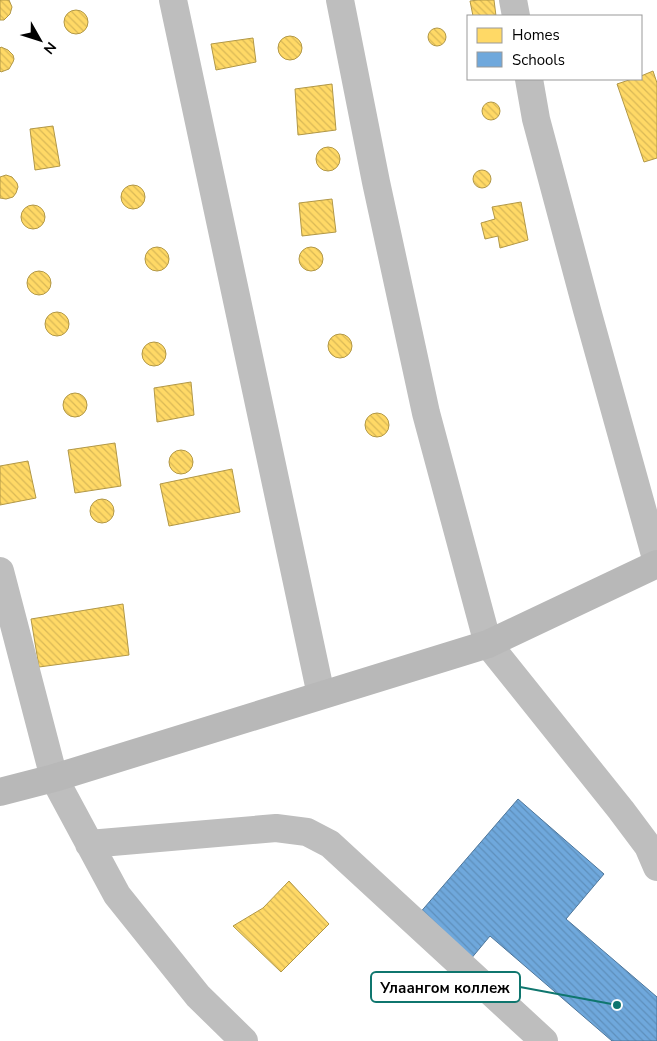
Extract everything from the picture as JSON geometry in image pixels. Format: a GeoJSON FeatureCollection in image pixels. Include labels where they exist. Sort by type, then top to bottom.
{"type":"FeatureCollection","features":[{"type":"Feature","properties":{"kind":"street"},"geometry":{"type":"LineString","coordinates":[[173,0],[321,695]]}},
{"type":"Feature","properties":{"kind":"street"},"geometry":{"type":"LineString","coordinates":[[340,0],[376,182],[426,413],[488,644],[622,810],[648,846],[657,867]]}},
{"type":"Feature","properties":{"kind":"street"},"geometry":{"type":"LineString","coordinates":[[513,0],[516,15]]}},
{"type":"Feature","properties":{"kind":"street"},"geometry":{"type":"LineString","coordinates":[[0,792],[54,778],[488,644],[657,563],[536,119],[528,80]]}},
{"type":"Feature","properties":{"kind":"street"},"geometry":{"type":"LineString","coordinates":[[0,571],[54,778],[117,895],[198,996],[244,1041]]}},
{"type":"Feature","properties":{"kind":"street"},"geometry":{"type":"LineString","coordinates":[[89,844],[276,828],[307,832],[330,844],[544,1041]]}},
{"type":"Feature","properties":{"kind":"building: Homes"},"geometry":{"type":"Polygon","coordinates":[[[0,0],[9,0],[12,7],[10,14],[4,20],[0,20],[0,0]]]}},
{"type":"Feature","properties":{"kind":"building: Homes"},"geometry":{"type":"Polygon","coordinates":[[[494,0],[496,15],[473,15],[470,1],[494,0]]]}},
{"type":"Feature","properties":{"kind":"building: Homes"},"geometry":{"type":"Polygon","coordinates":[[[76,10],[84,14],[88,22],[84,30],[76,34],[68,30],[64,22],[68,14],[76,10]]]}},
{"type":"Feature","properties":{"kind":"building: Homes"},"geometry":{"type":"Polygon","coordinates":[[[437,28],[443,31],[446,37],[443,43],[437,46],[431,43],[428,37],[431,31],[437,28]]]}},
{"type":"Feature","properties":{"kind":"building: Homes"},"geometry":{"type":"Polygon","coordinates":[[[290,36],[295,37],[301,43],[301,53],[295,59],[290,60],[285,59],[279,53],[278,48],[279,43],[285,37],[290,36]]]}},
{"type":"Feature","properties":{"kind":"building: Homes"},"geometry":{"type":"Polygon","coordinates":[[[253,38],[256,62],[216,70],[211,44],[253,38]]]}},
{"type":"Feature","properties":{"kind":"building: Homes"},"geometry":{"type":"Polygon","coordinates":[[[0,48],[8,50],[14,59],[9,69],[1,72],[0,48]]]}},
{"type":"Feature","properties":{"kind":"building: Homes"},"geometry":{"type":"Polygon","coordinates":[[[653,71],[657,83],[657,158],[644,162],[617,84],[629,80],[642,80],[642,76],[653,71]]]}},
{"type":"Feature","properties":{"kind":"building: Homes"},"geometry":{"type":"Polygon","coordinates":[[[332,84],[336,130],[298,135],[295,89],[332,84]]]}},
{"type":"Feature","properties":{"kind":"building: Homes"},"geometry":{"type":"Polygon","coordinates":[[[491,102],[497,105],[500,111],[497,117],[491,120],[485,117],[482,111],[485,105],[491,102]]]}},
{"type":"Feature","properties":{"kind":"building: Homes"},"geometry":{"type":"Polygon","coordinates":[[[53,126],[60,166],[35,170],[30,129],[53,126]]]}},
{"type":"Feature","properties":{"kind":"building: Homes"},"geometry":{"type":"Polygon","coordinates":[[[328,147],[333,148],[339,154],[339,164],[333,170],[328,171],[323,170],[317,164],[316,159],[317,154],[323,148],[328,147]]]}},
{"type":"Feature","properties":{"kind":"building: Homes"},"geometry":{"type":"Polygon","coordinates":[[[482,170],[488,173],[491,179],[488,185],[482,188],[476,185],[473,179],[476,173],[482,170]]]}},
{"type":"Feature","properties":{"kind":"building: Homes"},"geometry":{"type":"Polygon","coordinates":[[[6,175],[12,177],[18,187],[13,197],[6,199],[0,198],[0,177],[6,175]]]}},
{"type":"Feature","properties":{"kind":"building: Homes"},"geometry":{"type":"Polygon","coordinates":[[[133,185],[138,186],[144,192],[144,202],[138,208],[133,209],[128,208],[122,202],[121,197],[122,192],[128,186],[133,185]]]}},
{"type":"Feature","properties":{"kind":"building: Homes"},"geometry":{"type":"Polygon","coordinates":[[[332,199],[336,232],[302,236],[299,203],[332,199]]]}},
{"type":"Feature","properties":{"kind":"building: Homes"},"geometry":{"type":"Polygon","coordinates":[[[521,202],[528,240],[500,248],[498,236],[485,239],[481,223],[495,219],[492,207],[521,202]]]}},
{"type":"Feature","properties":{"kind":"building: Homes"},"geometry":{"type":"Polygon","coordinates":[[[33,205],[38,206],[44,212],[44,222],[38,228],[33,229],[28,228],[22,222],[21,217],[22,212],[28,206],[33,205]]]}},
{"type":"Feature","properties":{"kind":"building: Homes"},"geometry":{"type":"Polygon","coordinates":[[[157,247],[162,248],[168,254],[168,264],[162,270],[157,271],[152,270],[146,264],[145,259],[146,254],[152,248],[157,247]]]}},
{"type":"Feature","properties":{"kind":"building: Homes"},"geometry":{"type":"Polygon","coordinates":[[[311,247],[316,248],[322,254],[322,264],[316,270],[311,271],[306,270],[300,264],[299,259],[300,254],[306,248],[311,247]]]}},
{"type":"Feature","properties":{"kind":"building: Homes"},"geometry":{"type":"Polygon","coordinates":[[[39,271],[44,272],[50,278],[50,288],[44,294],[39,295],[34,294],[28,288],[27,283],[28,278],[34,272],[39,271]]]}},
{"type":"Feature","properties":{"kind":"building: Homes"},"geometry":{"type":"Polygon","coordinates":[[[57,312],[62,313],[68,319],[68,329],[62,335],[57,336],[52,335],[46,329],[45,324],[46,319],[52,313],[57,312]]]}},
{"type":"Feature","properties":{"kind":"building: Homes"},"geometry":{"type":"Polygon","coordinates":[[[340,334],[345,335],[351,341],[351,351],[345,357],[340,358],[335,357],[329,351],[328,346],[329,341],[335,335],[340,334]]]}},
{"type":"Feature","properties":{"kind":"building: Homes"},"geometry":{"type":"Polygon","coordinates":[[[154,342],[159,343],[165,349],[165,359],[159,365],[154,366],[149,365],[143,359],[142,354],[143,349],[149,343],[154,342]]]}},
{"type":"Feature","properties":{"kind":"building: Homes"},"geometry":{"type":"Polygon","coordinates":[[[191,382],[194,415],[157,422],[154,388],[191,382]]]}},
{"type":"Feature","properties":{"kind":"building: Homes"},"geometry":{"type":"Polygon","coordinates":[[[75,393],[80,394],[86,400],[86,410],[80,416],[75,417],[70,416],[64,410],[63,405],[64,400],[70,394],[75,393]]]}},
{"type":"Feature","properties":{"kind":"building: Homes"},"geometry":{"type":"Polygon","coordinates":[[[377,413],[382,414],[388,420],[388,430],[382,436],[377,437],[372,436],[366,430],[365,425],[366,420],[372,414],[377,413]]]}},
{"type":"Feature","properties":{"kind":"building: Homes"},"geometry":{"type":"Polygon","coordinates":[[[115,443],[121,486],[75,493],[68,450],[115,443]]]}},
{"type":"Feature","properties":{"kind":"building: Homes"},"geometry":{"type":"Polygon","coordinates":[[[181,450],[186,451],[192,457],[192,467],[186,473],[181,474],[176,473],[170,467],[169,462],[170,457],[176,451],[181,450]]]}},
{"type":"Feature","properties":{"kind":"building: Homes"},"geometry":{"type":"Polygon","coordinates":[[[28,461],[36,498],[0,505],[0,466],[28,461]]]}},
{"type":"Feature","properties":{"kind":"building: Homes"},"geometry":{"type":"Polygon","coordinates":[[[232,469],[240,512],[169,526],[160,484],[232,469]]]}},
{"type":"Feature","properties":{"kind":"building: Homes"},"geometry":{"type":"Polygon","coordinates":[[[102,499],[107,500],[113,506],[113,516],[107,522],[102,523],[97,522],[91,516],[90,511],[91,506],[97,500],[102,499]]]}},
{"type":"Feature","properties":{"kind":"building: Homes"},"geometry":{"type":"Polygon","coordinates":[[[123,604],[129,655],[39,667],[31,619],[123,604]]]}},
{"type":"Feature","properties":{"kind":"building: Homes"},"geometry":{"type":"Polygon","coordinates":[[[289,881],[329,924],[281,972],[233,926],[263,908],[289,881]]]}},
{"type":"Feature","properties":{"kind":"building: Schools"},"geometry":{"type":"Polygon","coordinates":[[[518,799],[604,874],[566,919],[657,997],[657,1041],[612,1041],[490,936],[470,960],[418,915],[518,799]]]}},
{"type":"Feature","properties":{"kind":"place","name":"Улаангом коллеж"},"geometry":{"type":"Point","coordinates":[617,1005]}}]}
